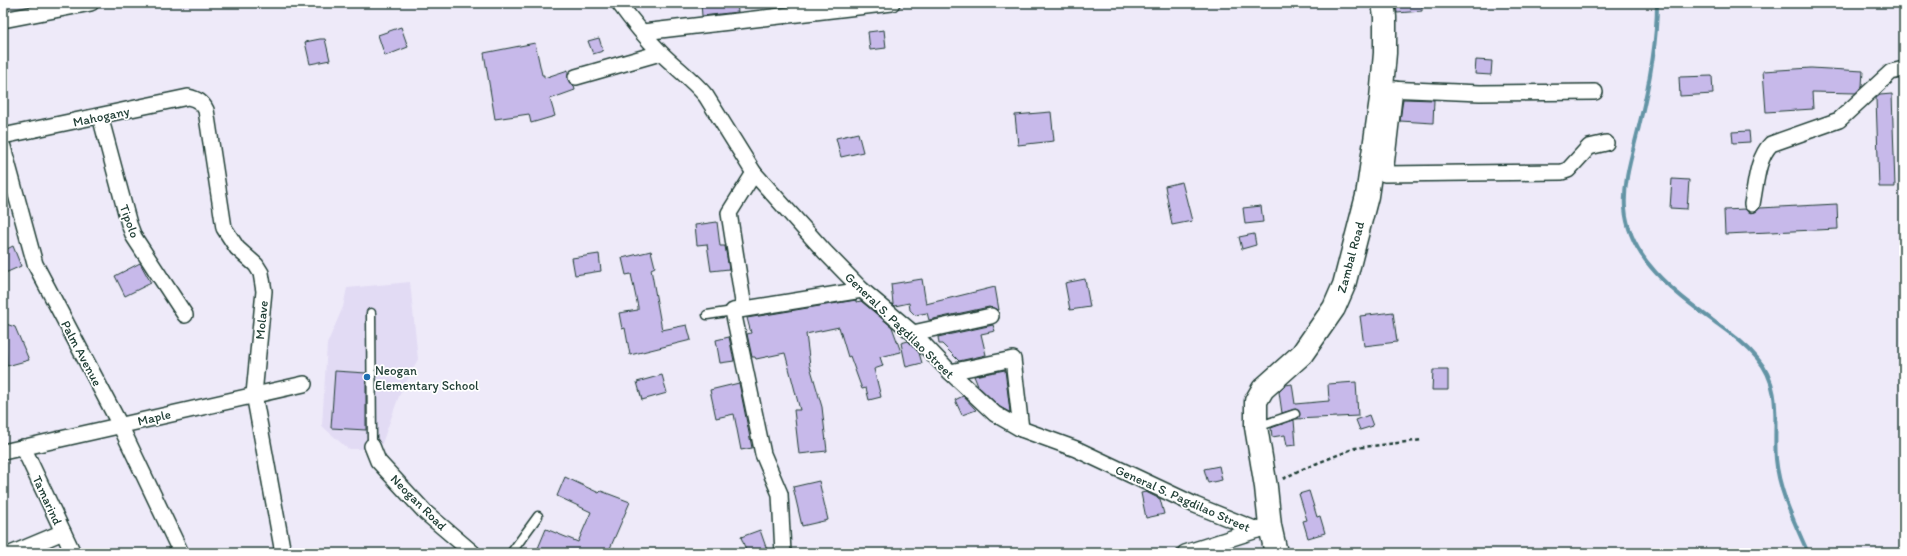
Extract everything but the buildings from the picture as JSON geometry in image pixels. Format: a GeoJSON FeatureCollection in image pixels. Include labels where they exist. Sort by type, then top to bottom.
{"type":"FeatureCollection","features":[{"type":"Feature","properties":{"kind":"street"},"geometry":{"type":"LineString","coordinates":[[3,20],[91,3]]}},
{"type":"Feature","properties":{"kind":"street","name":"General S. Pagdilao Street"},"geometry":{"type":"LineString","coordinates":[[619,3],[633,22],[660,53],[698,86],[706,96],[754,173],[825,252],[862,290],[913,333],[950,372],[995,414],[1021,429],[1076,450],[1195,505],[1263,528]]}},
{"type":"Feature","properties":{"kind":"street","name":"Zambal Road"},"geometry":{"type":"LineString","coordinates":[[1276,553],[1263,528],[1266,488],[1256,427],[1258,396],[1263,389],[1302,354],[1340,297],[1367,196],[1388,89],[1383,3]]}},
{"type":"Feature","properties":{"kind":"street"},"geometry":{"type":"LineString","coordinates":[[642,32],[884,4]]}},
{"type":"Feature","properties":{"kind":"street"},"geometry":{"type":"LineString","coordinates":[[576,77],[660,53]]}},
{"type":"Feature","properties":{"kind":"street"},"geometry":{"type":"LineString","coordinates":[[1752,204],[1764,150],[1771,144],[1839,120],[1891,72],[1904,69]]}},
{"type":"Feature","properties":{"kind":"street"},"geometry":{"type":"LineString","coordinates":[[1595,92],[1480,93],[1388,89],[1385,174],[1562,172],[1568,170],[1589,146],[1606,143]]}},
{"type":"Feature","properties":{"kind":"street","name":"Mahogany"},"geometry":{"type":"LineString","coordinates":[[3,136],[188,97],[199,101]]}},
{"type":"Feature","properties":{"kind":"street","name":"Molave"},"geometry":{"type":"LineString","coordinates":[[199,101],[206,110],[224,228],[237,248],[256,265],[261,273],[264,291],[254,394],[283,553]]}},
{"type":"Feature","properties":{"kind":"street","name":"Tipolo"},"geometry":{"type":"LineString","coordinates":[[100,116],[129,224],[134,236],[185,315]]}},
{"type":"Feature","properties":{"kind":"street","name":"Palm Avenue"},"geometry":{"type":"LineString","coordinates":[[3,147],[35,264],[120,425],[181,553]]}},
{"type":"Feature","properties":{"kind":"street"},"geometry":{"type":"LineString","coordinates":[[754,173],[729,213],[739,309],[763,454],[780,494],[783,553]]}},
{"type":"Feature","properties":{"kind":"street"},"geometry":{"type":"LineString","coordinates":[[739,309],[862,290]]}},
{"type":"Feature","properties":{"kind":"street"},"geometry":{"type":"LineString","coordinates":[[913,333],[992,316]]}},
{"type":"Feature","properties":{"kind":"street"},"geometry":{"type":"LineString","coordinates":[[950,372],[1014,359],[1021,429]]}},
{"type":"Feature","properties":{"kind":"street","name":"Maple"},"geometry":{"type":"LineString","coordinates":[[3,452],[254,394],[304,384]]}},
{"type":"Feature","properties":{"kind":"street","name":"Neogan Road"},"geometry":{"type":"LineString","coordinates":[[372,446],[378,461],[426,512],[473,553]]}},
{"type":"Feature","properties":{"kind":"street","name":"Tamarind"},"geometry":{"type":"LineString","coordinates":[[23,447],[73,553]]}},
{"type":"Feature","properties":{"kind":"street"},"geometry":{"type":"LineString","coordinates":[[1185,553],[1263,528]]}},
{"type":"Feature","properties":{"kind":"street"},"geometry":{"type":"LineString","coordinates":[[13,553],[63,532]]}},
{"type":"Feature","properties":{"kind":"lane"},"geometry":{"type":"LineString","coordinates":[[707,314],[739,309]]}},
{"type":"Feature","properties":{"kind":"lane"},"geometry":{"type":"LineString","coordinates":[[371,313],[372,446]]}},
{"type":"Feature","properties":{"kind":"lane"},"geometry":{"type":"LineString","coordinates":[[1256,427],[1295,414]]}},
{"type":"Feature","properties":{"kind":"lane"},"geometry":{"type":"LineString","coordinates":[[511,553],[538,516]]}},
{"type":"Feature","properties":{"kind":"path"},"geometry":{"type":"LineString","coordinates":[[1266,488],[1298,471],[1355,448],[1423,440]]}},
{"type":"Feature","properties":{"kind":"shaded area","name":"Neogan Elementary School"},"geometry":{"type":"Polygon","coordinates":[[[410,282],[418,359],[399,396],[380,449],[348,449],[322,426],[327,344],[343,307],[347,288],[410,282]]]}},
{"type":"Feature","properties":{"kind":"waterway"},"geometry":{"type":"LineString","coordinates":[[1657,3],[1656,34],[1652,65],[1643,111],[1629,167],[1626,187],[1625,208],[1628,226],[1635,243],[1644,258],[1656,273],[1683,298],[1741,342],[1752,352],[1765,370],[1771,382],[1774,394],[1776,420],[1775,446],[1780,483],[1788,507],[1808,553]]}},
{"type":"Feature","properties":{"kind":"place","name":"Neogan Elementary School"},"geometry":{"type":"Point","coordinates":[367,377]}}]}
